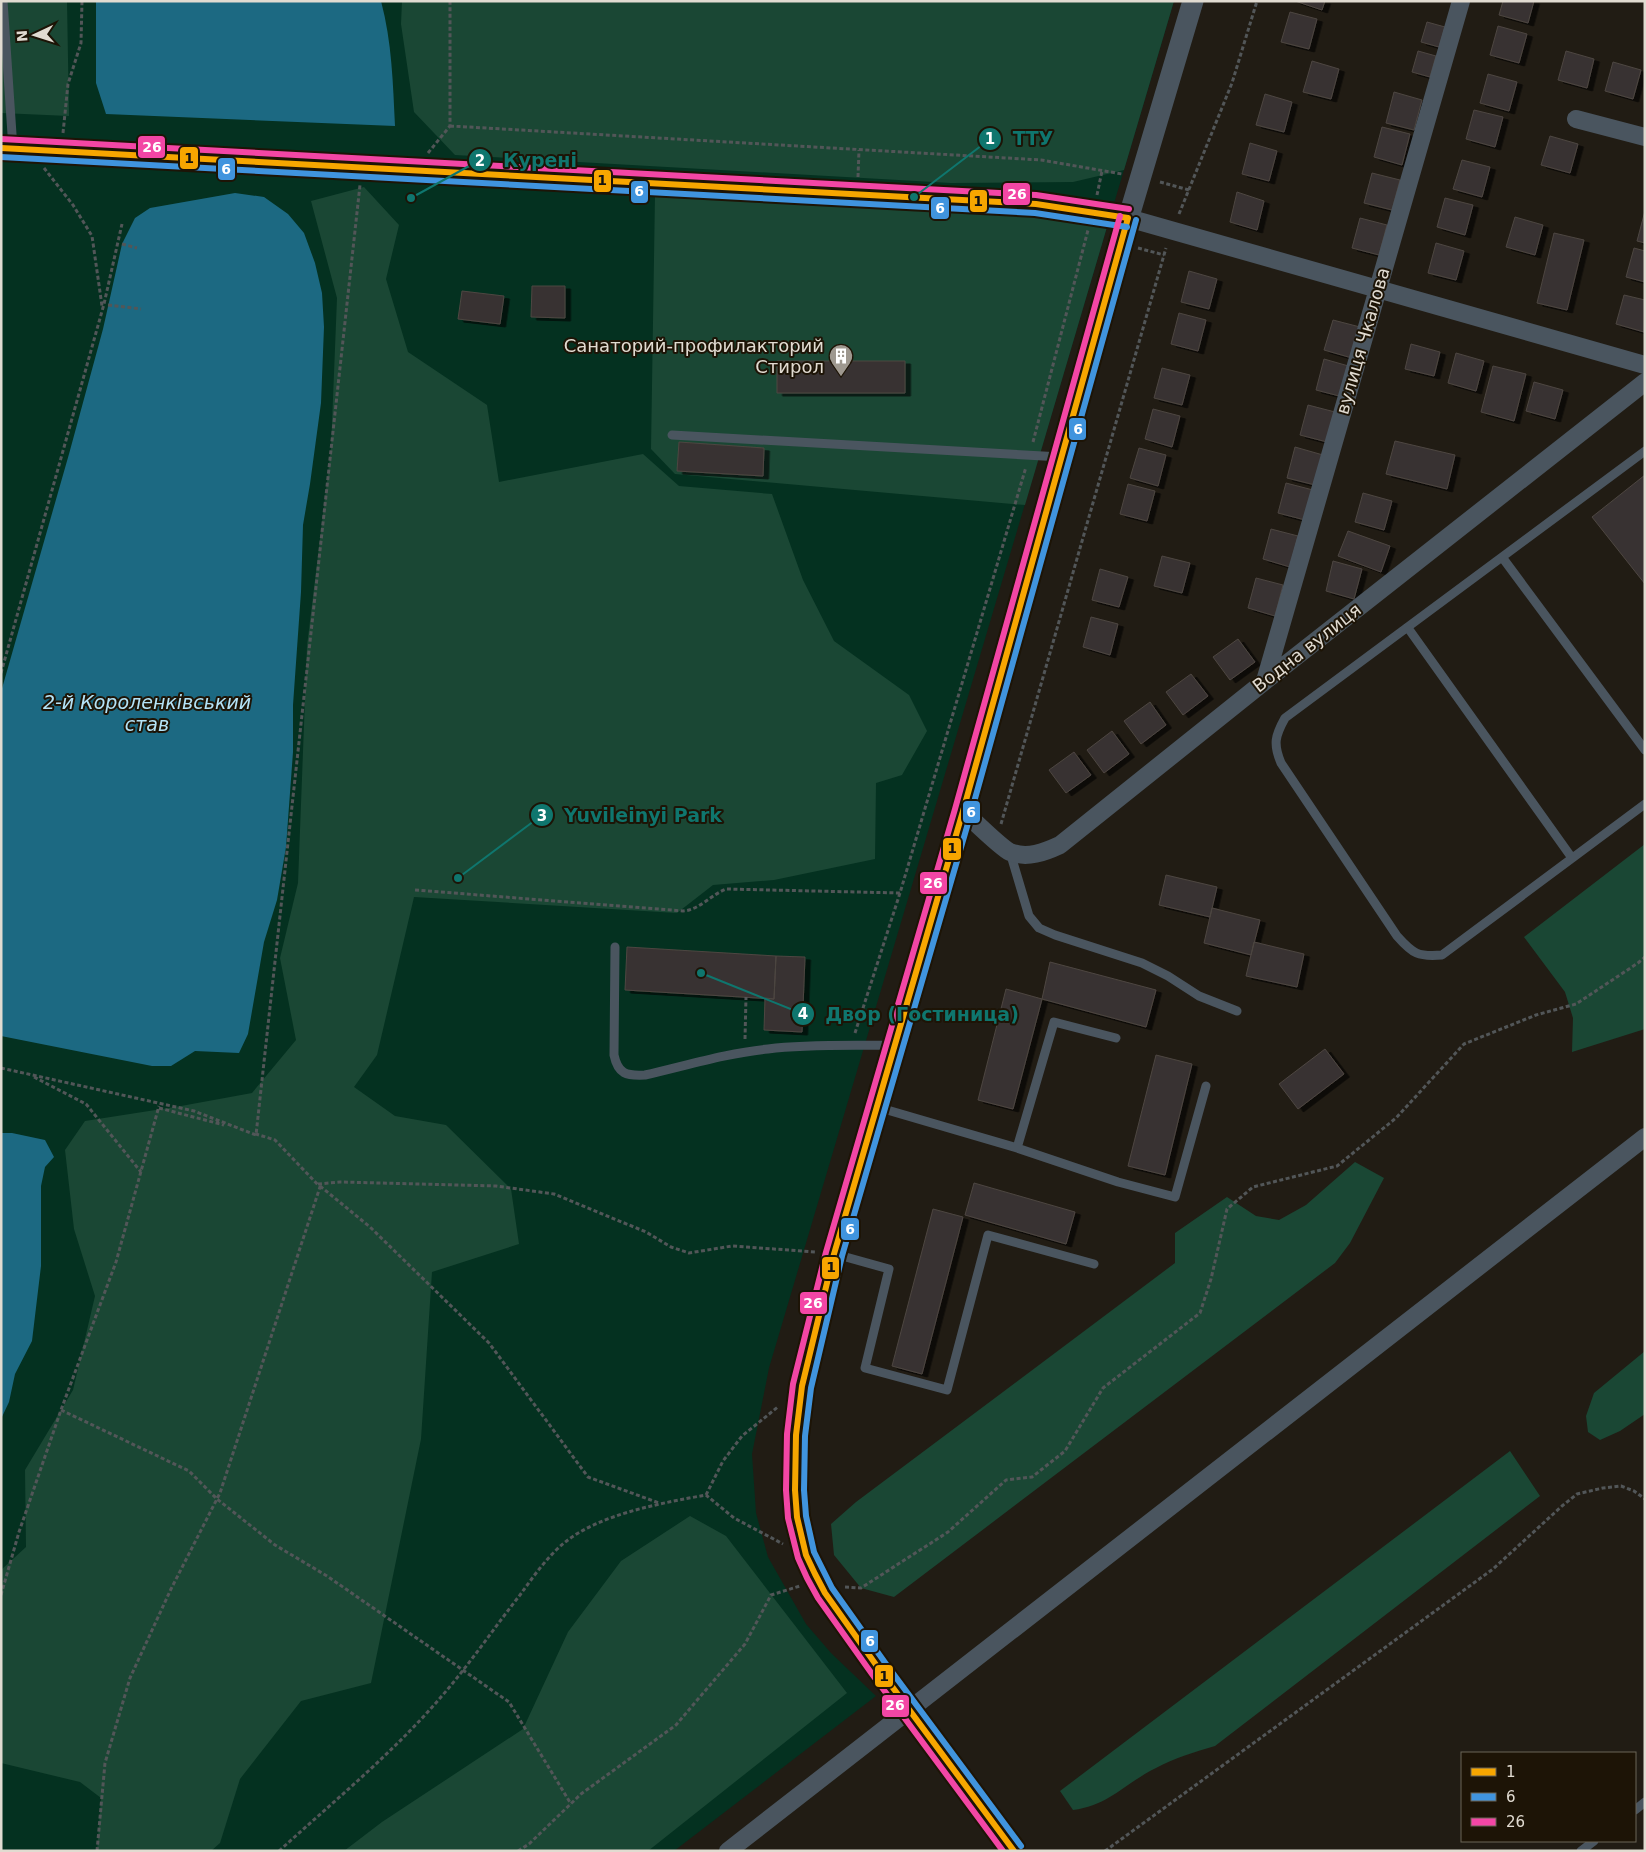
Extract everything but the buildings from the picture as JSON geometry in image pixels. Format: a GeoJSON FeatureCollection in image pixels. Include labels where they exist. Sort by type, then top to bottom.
{"type":"FeatureCollection","features":[{"type":"Feature","properties":{"kind":"street"},"geometry":{"type":"LineString","coordinates":[[1014,1851],[820,1585],[806,1555],[797,1517],[795,1490],[796,1435],[802,1386],[834,1254],[963,811],[1128,218],[1193,1]]}},
{"type":"Feature","properties":{"kind":"street","name":"вулиця Чкалова"},"geometry":{"type":"LineString","coordinates":[[1265,681],[1461,1]]}},
{"type":"Feature","properties":{"kind":"street"},"geometry":{"type":"LineString","coordinates":[[1576,119],[1645,137]]}},
{"type":"Feature","properties":{"kind":"street"},"geometry":{"type":"LineString","coordinates":[[7,148],[1036,204],[1128,218],[1645,365]]}},
{"type":"Feature","properties":{"kind":"street","name":"Водна вулиця"},"geometry":{"type":"LineString","coordinates":[[1003,846],[1026,855],[1042,853],[1060,845],[1645,382]]}},
{"type":"Feature","properties":{"kind":"street"},"geometry":{"type":"LineString","coordinates":[[963,811],[1003,846]]}},
{"type":"Feature","properties":{"kind":"street"},"geometry":{"type":"LineString","coordinates":[[728,1851],[1645,1137]]}},
{"type":"Feature","properties":{"kind":"lane"},"geometry":{"type":"LineString","coordinates":[[3,1],[7,148]]}},
{"type":"Feature","properties":{"kind":"lane"},"geometry":{"type":"LineString","coordinates":[[672,434],[1061,457]]}},
{"type":"Feature","properties":{"kind":"lane"},"geometry":{"type":"LineString","coordinates":[[1645,451],[1285,718],[1276,733],[1275,750],[1281,763],[1397,936],[1410,951],[1423,957],[1442,955],[1645,804]]}},
{"type":"Feature","properties":{"kind":"lane"},"geometry":{"type":"LineString","coordinates":[[1502,557],[1645,750]]}},
{"type":"Feature","properties":{"kind":"lane"},"geometry":{"type":"LineString","coordinates":[[1408,628],[1572,858]]}},
{"type":"Feature","properties":{"kind":"lane"},"geometry":{"type":"LineString","coordinates":[[1003,846],[1029,916],[1039,928],[1142,963],[1168,976],[1199,996],[1237,1010]]}},
{"type":"Feature","properties":{"kind":"lane"},"geometry":{"type":"LineString","coordinates":[[615,947],[614,1055],[616,1064],[621,1071],[631,1076],[644,1075],[745,1052],[793,1047],[895,1045]]}},
{"type":"Feature","properties":{"kind":"lane"},"geometry":{"type":"LineString","coordinates":[[1017,1148],[1054,1022],[1116,1038]]}},
{"type":"Feature","properties":{"kind":"lane"},"geometry":{"type":"LineString","coordinates":[[877,1107],[1017,1148],[1118,1182],[1175,1197],[1206,1086]]}},
{"type":"Feature","properties":{"kind":"lane"},"geometry":{"type":"LineString","coordinates":[[834,1254],[889,1269],[865,1368],[947,1390],[988,1235],[1094,1264]]}},
{"type":"Feature","properties":{"kind":"lane"},"geometry":{"type":"LineString","coordinates":[[1581,1851],[1593,1842]]}},
{"type":"Feature","properties":{"kind":"path"},"geometry":{"type":"LineString","coordinates":[[61,151],[68,84],[81,43],[82,1]]}},
{"type":"Feature","properties":{"kind":"path"},"geometry":{"type":"LineString","coordinates":[[413,170],[450,126],[450,1]]}},
{"type":"Feature","properties":{"kind":"path"},"geometry":{"type":"LineString","coordinates":[[1003,846],[1172,231],[1232,83],[1257,1]]}},
{"type":"Feature","properties":{"kind":"path"},"geometry":{"type":"LineString","coordinates":[[450,126],[1041,160],[1140,177],[1190,190]]}},
{"type":"Feature","properties":{"kind":"path"},"geometry":{"type":"LineString","coordinates":[[31,150],[73,205],[92,236],[103,309]]}},
{"type":"Feature","properties":{"kind":"path"},"geometry":{"type":"LineString","coordinates":[[857,194],[859,150]]}},
{"type":"Feature","properties":{"kind":"path"},"geometry":{"type":"LineString","coordinates":[[256,1134],[362,167]]}},
{"type":"Feature","properties":{"kind":"path"},"geometry":{"type":"LineString","coordinates":[[851,1046],[900,893],[1030,455],[1102,171]]}},
{"type":"Feature","properties":{"kind":"path"},"geometry":{"type":"LineString","coordinates":[[1,673],[103,309],[122,224]]}},
{"type":"Feature","properties":{"kind":"path"},"geometry":{"type":"LineString","coordinates":[[122,244],[137,248]]}},
{"type":"Feature","properties":{"kind":"path"},"geometry":{"type":"LineString","coordinates":[[108,305],[141,309]]}},
{"type":"Feature","properties":{"kind":"path"},"geometry":{"type":"LineString","coordinates":[[415,890],[683,911],[692,910],[716,893],[726,889],[900,893]]}},
{"type":"Feature","properties":{"kind":"path"},"geometry":{"type":"LineString","coordinates":[[518,1851],[530,1844],[581,1794],[676,1725],[745,1644],[771,1595],[805,1584],[861,1588],[948,1532],[1006,1480],[1032,1477],[1065,1451],[1103,1388],[1200,1313],[1212,1279],[1227,1209],[1253,1187],[1337,1166],[1396,1118],[1464,1044],[1536,1015],[1576,1004],[1638,963],[1645,956]]}},
{"type":"Feature","properties":{"kind":"path"},"geometry":{"type":"LineString","coordinates":[[745,1052],[746,997]]}},
{"type":"Feature","properties":{"kind":"path"},"geometry":{"type":"LineString","coordinates":[[1,1068],[160,1106],[194,1112],[275,1140],[318,1184],[370,1227],[490,1343],[588,1477],[660,1503]]}},
{"type":"Feature","properties":{"kind":"path"},"geometry":{"type":"LineString","coordinates":[[28,1074],[86,1104],[141,1173]]}},
{"type":"Feature","properties":{"kind":"path"},"geometry":{"type":"LineString","coordinates":[[1,1595],[19,1532],[61,1410],[116,1262],[160,1106]]}},
{"type":"Feature","properties":{"kind":"path"},"geometry":{"type":"LineString","coordinates":[[318,1184],[340,1182],[496,1186],[554,1194],[646,1232],[671,1247],[690,1253],[732,1246],[834,1254]]}},
{"type":"Feature","properties":{"kind":"path"},"geometry":{"type":"LineString","coordinates":[[98,1851],[105,1764],[130,1678],[171,1589],[217,1499],[282,1309],[320,1187],[318,1184]]}},
{"type":"Feature","properties":{"kind":"path"},"geometry":{"type":"LineString","coordinates":[[706,1495],[723,1461],[742,1436],[802,1386]]}},
{"type":"Feature","properties":{"kind":"path"},"geometry":{"type":"LineString","coordinates":[[61,1410],[189,1471],[217,1499],[275,1545],[326,1576],[509,1702],[571,1804]]}},
{"type":"Feature","properties":{"kind":"path"},"geometry":{"type":"LineString","coordinates":[[1105,1851],[1494,1569],[1577,1494],[1621,1486],[1634,1491],[1645,1499]]}},
{"type":"Feature","properties":{"kind":"path"},"geometry":{"type":"LineString","coordinates":[[280,1851],[385,1755],[441,1697],[538,1570],[564,1543],[591,1527],[660,1503],[706,1495],[734,1518],[806,1555]]}},
{"type":"Feature","properties":{"kind":"green space"},"geometry":{"type":"Polygon","coordinates":[[[1,1],[1174,1],[769,1368],[752,1454],[756,1513],[768,1557],[806,1624],[831,1653],[876,1696],[674,1851],[1,1851],[1,1]]]}},
{"type":"Feature","properties":{"kind":"green space"},"geometry":{"type":"Polygon","coordinates":[[[1,1],[67,1],[69,116],[1,113],[1,1]]]}},
{"type":"Feature","properties":{"kind":"green space"},"geometry":{"type":"Polygon","coordinates":[[[402,1],[1174,1],[1124,170],[1073,182],[951,183],[455,155],[414,112],[401,24],[402,1]]]}},
{"type":"Feature","properties":{"kind":"green space"},"geometry":{"type":"Polygon","coordinates":[[[364,187],[399,225],[386,279],[408,352],[487,405],[499,482],[643,454],[679,486],[772,494],[803,580],[834,641],[909,695],[927,731],[902,775],[876,783],[875,859],[774,880],[713,885],[677,913],[414,897],[377,1055],[354,1087],[395,1116],[446,1125],[511,1189],[519,1244],[432,1272],[421,1439],[371,1683],[301,1701],[240,1779],[220,1843],[211,1851],[97,1851],[101,1798],[80,1782],[1,1763],[1,1570],[26,1547],[25,1470],[73,1390],[95,1296],[74,1229],[65,1150],[85,1121],[252,1093],[296,1040],[280,958],[298,883],[307,646],[331,448],[337,298],[311,201],[364,187]]]}},
{"type":"Feature","properties":{"kind":"green space"},"geometry":{"type":"Polygon","coordinates":[[[655,195],[1023,213],[1107,227],[1025,505],[675,474],[651,449],[655,195]]]}},
{"type":"Feature","properties":{"kind":"green space"},"geometry":{"type":"Polygon","coordinates":[[[1645,844],[1645,1029],[1572,1052],[1573,1018],[1565,992],[1524,937],[1645,844]]]}},
{"type":"Feature","properties":{"kind":"green space"},"geometry":{"type":"Polygon","coordinates":[[[1355,1162],[1384,1178],[1350,1243],[1335,1263],[894,1597],[861,1588],[834,1555],[831,1524],[856,1502],[1175,1263],[1175,1233],[1227,1197],[1256,1216],[1279,1220],[1306,1205],[1355,1162]]]}},
{"type":"Feature","properties":{"kind":"green space"},"geometry":{"type":"Polygon","coordinates":[[[1645,1351],[1645,1414],[1620,1431],[1600,1440],[1588,1432],[1586,1416],[1594,1393],[1645,1351]]]}},
{"type":"Feature","properties":{"kind":"green space"},"geometry":{"type":"Polygon","coordinates":[[[1510,1451],[1540,1496],[1215,1746],[1170,1761],[1107,1798],[1073,1810],[1060,1791],[1510,1451]]]}},
{"type":"Feature","properties":{"kind":"green space"},"geometry":{"type":"Polygon","coordinates":[[[690,1516],[726,1536],[847,1693],[648,1851],[344,1851],[382,1822],[523,1729],[568,1632],[621,1561],[690,1516]]]}},
{"type":"Feature","properties":{"kind":"water"},"geometry":{"type":"Polygon","coordinates":[[[96,1],[381,1],[390,47],[395,126],[106,114],[96,83],[96,1]]]}},
{"type":"Feature","properties":{"kind":"water","name":"2-й Короленківський став"},"geometry":{"type":"Polygon","coordinates":[[[235,193],[264,197],[288,214],[304,233],[315,263],[322,293],[324,327],[321,403],[303,525],[301,592],[293,705],[293,752],[286,847],[277,900],[264,942],[248,1034],[239,1053],[195,1051],[171,1066],[152,1066],[1,1036],[1,692],[103,329],[122,244],[135,218],[150,208],[235,193]]]}},
{"type":"Feature","properties":{"kind":"water"},"geometry":{"type":"Polygon","coordinates":[[[1,1133],[12,1133],[45,1140],[54,1157],[45,1167],[41,1186],[41,1266],[32,1341],[15,1374],[9,1402],[1,1419],[1,1133]]]}},
{"type":"Feature","properties":{"kind":"transit line","name":"26"},"geometry":{"type":"LineString","coordinates":[[1,139],[1036,195],[1129,209]]}},
{"type":"Feature","properties":{"kind":"transit line","name":"1"},"geometry":{"type":"LineString","coordinates":[[1,148],[1036,204],[1128,218]]}},
{"type":"Feature","properties":{"kind":"transit line","name":"6"},"geometry":{"type":"LineString","coordinates":[[1,157],[1035,213],[1127,227]]}},
{"type":"Feature","properties":{"kind":"transit line","name":"26"},"geometry":{"type":"LineString","coordinates":[[1003,1851],[872,1674],[818,1598],[807,1578],[798,1558],[788,1518],[786,1490],[787,1434],[793,1384],[826,1252],[955,809],[1120,216]]}},
{"type":"Feature","properties":{"kind":"transit line","name":"1"},"geometry":{"type":"LineString","coordinates":[[1014,1851],[879,1669],[825,1593],[815,1574],[806,1555],[797,1517],[795,1490],[796,1435],[802,1386],[834,1254],[963,811],[1128,218]]}},
{"type":"Feature","properties":{"kind":"transit line","name":"6"},"geometry":{"type":"LineString","coordinates":[[1021,1846],[832,1588],[814,1552],[806,1516],[804,1490],[805,1436],[811,1388],[842,1256],[971,813],[1136,220]]}},
{"type":"Feature","properties":{"kind":"place","name":"ТТУ"},"geometry":{"type":"Point","coordinates":[914,197]}},
{"type":"Feature","properties":{"kind":"place","name":"Курені"},"geometry":{"type":"Point","coordinates":[411,198]}},
{"type":"Feature","properties":{"kind":"place","name":"Санаторий-профилакторий Стирол"},"geometry":{"type":"Point","coordinates":[841,377]}},
{"type":"Feature","properties":{"kind":"place","name":"Yuvileinyi Park"},"geometry":{"type":"Point","coordinates":[458,878]}},
{"type":"Feature","properties":{"kind":"place","name":"Двор (Гостиница)"},"geometry":{"type":"Point","coordinates":[701,973]}}]}
